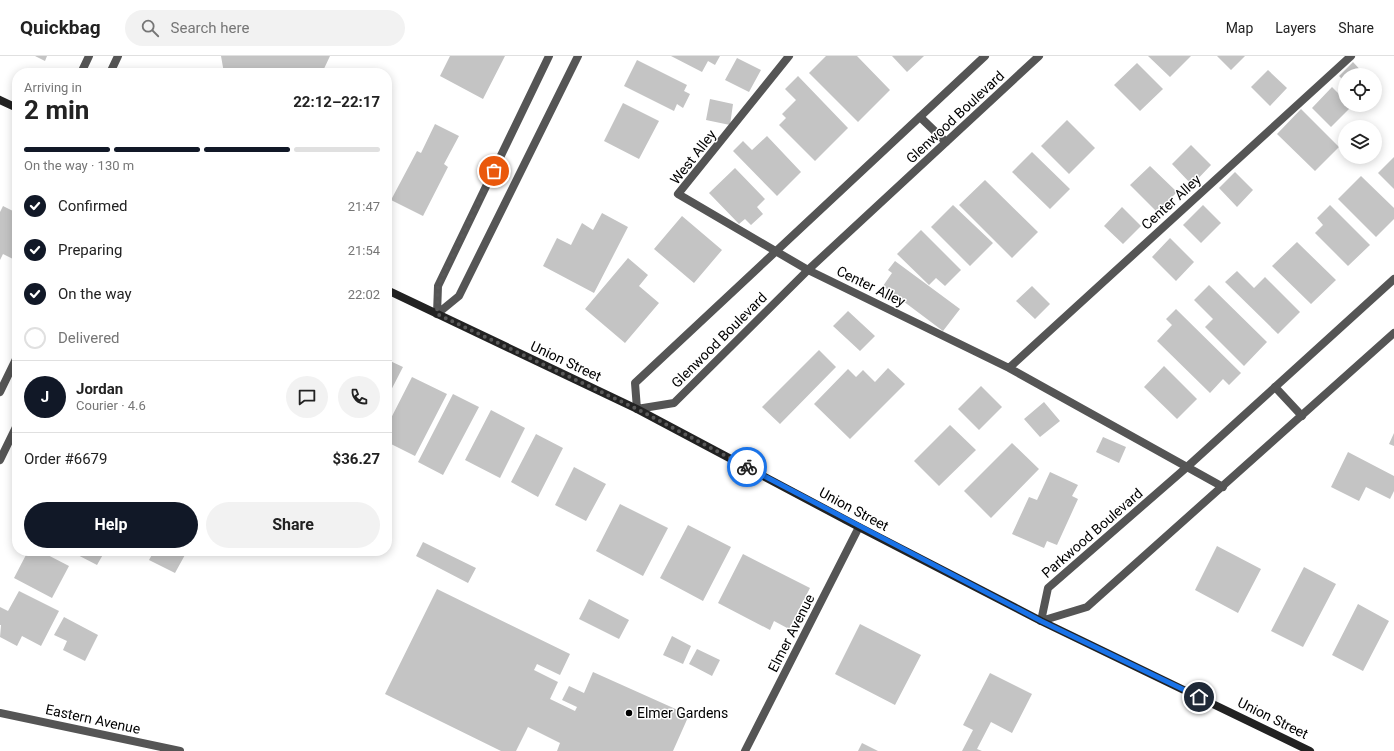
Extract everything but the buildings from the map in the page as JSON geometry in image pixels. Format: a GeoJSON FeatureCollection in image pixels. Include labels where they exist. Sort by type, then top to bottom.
{"type":"FeatureCollection","features":[{"type":"Feature","properties":{"kind":"main road"},"geometry":{"type":"LineString","coordinates":[[0,100],[12,106]]}},
{"type":"Feature","properties":{"kind":"main road","name":"Union Street"},"geometry":{"type":"LineString","coordinates":[[392,292],[637,409],[1041,621],[1310,751]]}},
{"type":"Feature","properties":{"kind":"street"},"geometry":{"type":"LineString","coordinates":[[83,68],[89,56]]}},
{"type":"Feature","properties":{"kind":"street"},"geometry":{"type":"LineString","coordinates":[[112,68],[118,56]]}},
{"type":"Feature","properties":{"kind":"street"},"geometry":{"type":"LineString","coordinates":[[437,314],[438,286],[549,56]]}},
{"type":"Feature","properties":{"kind":"street"},"geometry":{"type":"LineString","coordinates":[[437,314],[458,296],[578,56]]}},
{"type":"Feature","properties":{"kind":"street","name":"West Alley"},"geometry":{"type":"LineString","coordinates":[[789,56],[678,194],[808,270]]}},
{"type":"Feature","properties":{"kind":"street","name":"Glenwood Boulevard"},"geometry":{"type":"LineString","coordinates":[[985,56],[635,383],[637,409],[674,403],[808,270],[1039,56]]}},
{"type":"Feature","properties":{"kind":"street","name":"Center Alley"},"geometry":{"type":"LineString","coordinates":[[1009,368],[1351,56]]}},
{"type":"Feature","properties":{"kind":"street"},"geometry":{"type":"LineString","coordinates":[[920,117],[946,142]]}},
{"type":"Feature","properties":{"kind":"street","name":"Center Alley"},"geometry":{"type":"LineString","coordinates":[[808,270],[1009,368],[1223,487]]}},
{"type":"Feature","properties":{"kind":"street","name":"Parkwood Boulevard"},"geometry":{"type":"LineString","coordinates":[[1041,621],[1048,588],[1187,467],[1394,279]]}},
{"type":"Feature","properties":{"kind":"street"},"geometry":{"type":"LineString","coordinates":[[1041,621],[1087,607],[1394,333]]}},
{"type":"Feature","properties":{"kind":"street"},"geometry":{"type":"LineString","coordinates":[[0,392],[12,367]]}},
{"type":"Feature","properties":{"kind":"street"},"geometry":{"type":"LineString","coordinates":[[1275,387],[1302,416]]}},
{"type":"Feature","properties":{"kind":"street"},"geometry":{"type":"LineString","coordinates":[[0,460],[2,450],[12,433]]}},
{"type":"Feature","properties":{"kind":"street","name":"Elmer Avenue"},"geometry":{"type":"LineString","coordinates":[[745,751],[860,527]]}},
{"type":"Feature","properties":{"kind":"street","name":"Eastern Avenue"},"geometry":{"type":"LineString","coordinates":[[0,713],[180,751]]}},
{"type":"Feature","properties":{"kind":"way so far"},"geometry":{"type":"LineString","coordinates":[[494,171],[438,286],[437,314],[637,409],[747,467]]}},
{"type":"Feature","properties":{"kind":"place","name":"Elmer Gardens"},"geometry":{"type":"Point","coordinates":[629,713]}},
{"type":"Feature","properties":{"kind":"route"},"geometry":{"type":"LineString","coordinates":[[747,467],[1041,621],[1199,697]]}}]}
